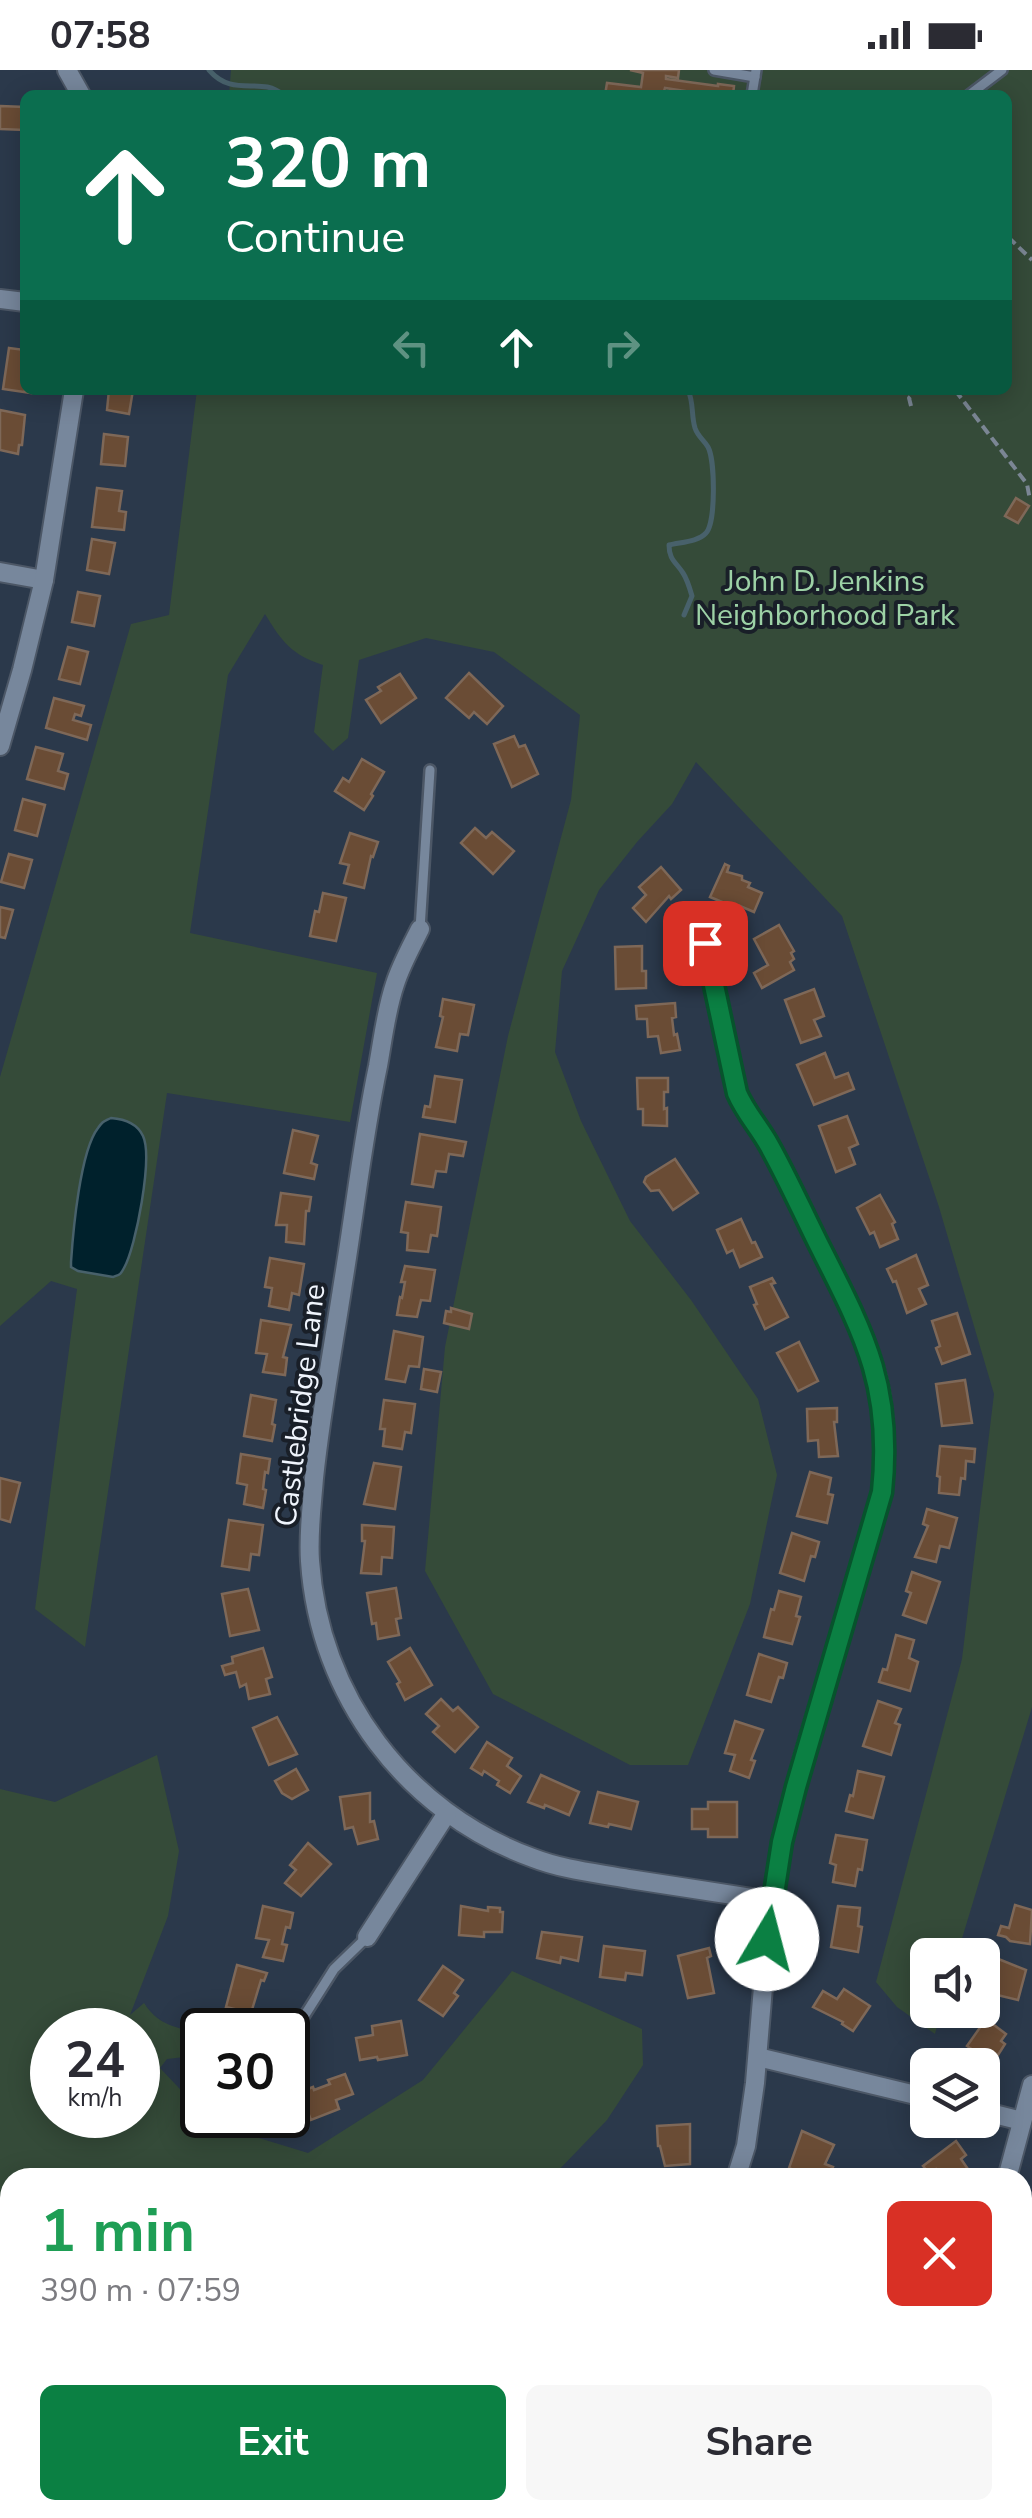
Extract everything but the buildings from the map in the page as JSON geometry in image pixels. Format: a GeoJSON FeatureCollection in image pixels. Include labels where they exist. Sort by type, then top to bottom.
{"type":"FeatureCollection","features":[{"type":"Feature","properties":{"kind":"street"},"geometry":{"type":"LineString","coordinates":[[0,746],[44,580],[73,395]]}},
{"type":"Feature","properties":{"kind":"street"},"geometry":{"type":"LineString","coordinates":[[0,572],[44,580]]}},
{"type":"Feature","properties":{"kind":"street","name":"Castlebridge Lane"},"geometry":{"type":"LineString","coordinates":[[420,929],[394,988],[370,1104],[319,1431],[309,1558],[321,1630],[334,1667],[350,1702],[388,1760],[447,1813],[502,1846],[554,1865],[772,1902]]}},
{"type":"Feature","properties":{"kind":"street"},"geometry":{"type":"LineString","coordinates":[[739,2168],[746,2146],[758,2056],[772,1902],[782,1842],[882,1492],[885,1440],[880,1389],[858,1323],[769,1144],[755,1124]]}},
{"type":"Feature","properties":{"kind":"street"},"geometry":{"type":"LineString","coordinates":[[367,1937],[447,1813]]}},
{"type":"Feature","properties":{"kind":"street"},"geometry":{"type":"LineString","coordinates":[[758,2056],[910,2094]]}},
{"type":"Feature","properties":{"kind":"street"},"geometry":{"type":"LineString","coordinates":[[1010,2168],[1032,2085]]}},
{"type":"Feature","properties":{"kind":"street"},"geometry":{"type":"LineString","coordinates":[[1000,2116],[1022,2121]]}},
{"type":"Feature","properties":{"kind":"lane"},"geometry":{"type":"LineString","coordinates":[[714,70],[756,74]]}},
{"type":"Feature","properties":{"kind":"lane"},"geometry":{"type":"LineString","coordinates":[[975,90],[1002,70]]}},
{"type":"Feature","properties":{"kind":"lane"},"geometry":{"type":"LineString","coordinates":[[420,929],[430,770]]}},
{"type":"Feature","properties":{"kind":"lane"},"geometry":{"type":"LineString","coordinates":[[705,943],[737,1093],[755,1124]]}},
{"type":"Feature","properties":{"kind":"lane"},"geometry":{"type":"LineString","coordinates":[[309,2008],[334,1970],[367,1937]]}},
{"type":"Feature","properties":{"kind":"path"},"geometry":{"type":"LineString","coordinates":[[1012,242],[1032,260]]}},
{"type":"Feature","properties":{"kind":"path"},"geometry":{"type":"LineString","coordinates":[[911,406],[912,395]]}},
{"type":"Feature","properties":{"kind":"path"},"geometry":{"type":"LineString","coordinates":[[959,395],[1028,484],[1030,500]]}},
{"type":"Feature","properties":{"kind":"green space","name":"John D. Jenkins Neighborhood Park"},"geometry":{"type":"Polygon","coordinates":[[[231,70],[1032,70],[1032,1707],[962,1938],[910,1938],[910,2016],[876,1982],[962,1659],[994,1394],[939,1207],[842,916],[696,762],[672,804],[599,890],[562,971],[555,1052],[581,1121],[630,1221],[691,1300],[758,1399],[777,1475],[750,1604],[688,1765],[630,1765],[493,1694],[425,1571],[445,1347],[508,1036],[571,800],[580,715],[494,652],[426,638],[359,660],[348,738],[333,751],[314,732],[323,665],[289,646],[265,614],[228,675],[190,933],[377,973],[350,1122],[167,1093],[85,1647],[35,1609],[77,1289],[51,1281],[0,1326],[0,1077],[131,624],[169,615],[196,395],[1012,395],[1012,90],[229,90],[231,70]]]}},
{"type":"Feature","properties":{"kind":"green space"},"geometry":{"type":"Polygon","coordinates":[[[157,1755],[179,1851],[168,1916],[133,2008],[30,2008],[30,2138],[160,2138],[160,2068],[180,2089],[180,2138],[259,2138],[308,2153],[423,2080],[512,1971],[642,2029],[643,2065],[607,2120],[561,2168],[0,2168],[0,1789],[55,1802],[157,1755]]]}},
{"type":"Feature","properties":{"kind":"green space"},"geometry":{"type":"Polygon","coordinates":[[[160,2020],[180,2029],[180,2058],[167,2059],[160,2068],[160,2020]]]}},
{"type":"Feature","properties":{"kind":"water"},"geometry":{"type":"Polygon","coordinates":[[[111,1118],[137,1128],[146,1147],[142,1202],[129,1257],[120,1274],[113,1277],[71,1267],[86,1154],[98,1128],[111,1118]]]}},
{"type":"Feature","properties":{"kind":"waterway"},"geometry":{"type":"LineString","coordinates":[[209,70],[228,83],[276,90]]}},
{"type":"Feature","properties":{"kind":"waterway"},"geometry":{"type":"LineString","coordinates":[[684,615],[692,596],[669,545],[706,533],[712,517],[713,491],[710,454],[695,428],[690,395]]}},
{"type":"Feature","properties":{"kind":"route"},"geometry":{"type":"LineString","coordinates":[[705,943],[737,1093],[769,1144],[858,1323],[871,1355],[885,1423],[882,1492],[803,1759],[782,1842],[767,1939]]}}]}
